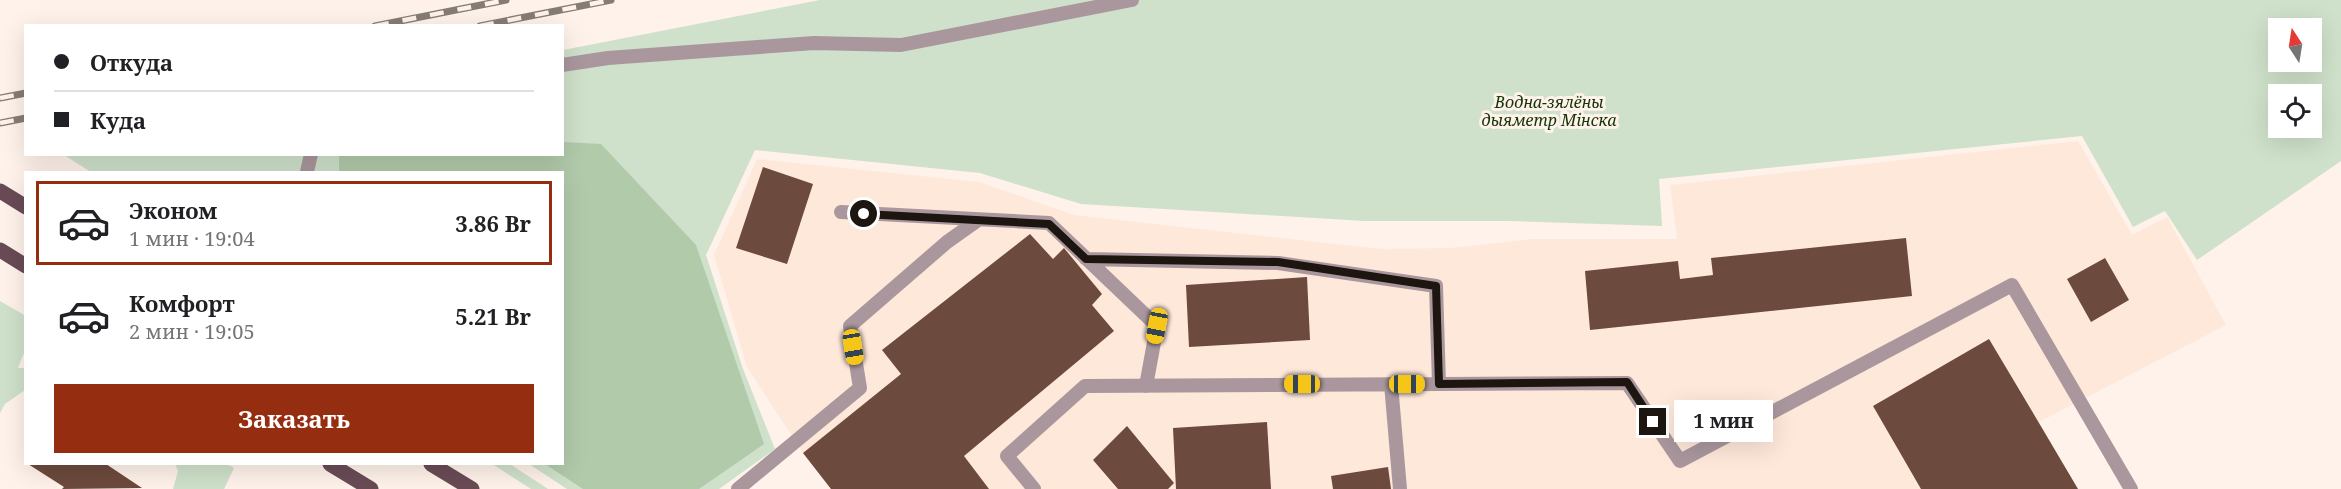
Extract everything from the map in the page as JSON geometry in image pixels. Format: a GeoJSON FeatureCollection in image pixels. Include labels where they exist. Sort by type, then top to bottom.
{"type":"FeatureCollection","features":[{"type":"Feature","properties":{"kind":"main road"},"geometry":{"type":"LineString","coordinates":[[0,191],[24,206]]}},
{"type":"Feature","properties":{"kind":"main road"},"geometry":{"type":"LineString","coordinates":[[0,250],[24,265]]}},
{"type":"Feature","properties":{"kind":"main road"},"geometry":{"type":"LineString","coordinates":[[332,465],[371,489]]}},
{"type":"Feature","properties":{"kind":"main road"},"geometry":{"type":"LineString","coordinates":[[433,465],[472,489]]}},
{"type":"Feature","properties":{"kind":"lane"},"geometry":{"type":"LineString","coordinates":[[564,65],[608,58],[814,43],[901,45],[1132,0]]}},
{"type":"Feature","properties":{"kind":"lane"},"geometry":{"type":"LineString","coordinates":[[307,171],[311,156]]}},
{"type":"Feature","properties":{"kind":"lane"},"geometry":{"type":"LineString","coordinates":[[842,212],[1049,224],[1157,326],[1146,386]]}},
{"type":"Feature","properties":{"kind":"lane"},"geometry":{"type":"LineString","coordinates":[[738,489],[860,388],[849,326],[947,242],[978,220]]}},
{"type":"Feature","properties":{"kind":"lane"},"geometry":{"type":"LineString","coordinates":[[1086,259],[1278,262],[1436,286],[1439,384]]}},
{"type":"Feature","properties":{"kind":"lane"},"geometry":{"type":"LineString","coordinates":[[1034,489],[1006,456],[1085,386],[1627,382],[1680,461],[2012,285],[2131,489]]}},
{"type":"Feature","properties":{"kind":"lane"},"geometry":{"type":"LineString","coordinates":[[1391,384],[1400,489]]}},
{"type":"Feature","properties":{"kind":"shaded area"},"geometry":{"type":"Polygon","coordinates":[[[2078,141],[2132,235],[2167,217],[2226,325],[2039,422],[2078,489],[831,489],[803,453],[747,367],[714,255],[757,159],[979,182],[1074,215],[1381,249],[1451,248],[1532,239],[1677,239],[1670,185],[2078,141]]]}},
{"type":"Feature","properties":{"kind":"green space","name":"Водна-зялёны дыяметр Мінска"},"geometry":{"type":"Polygon","coordinates":[[[820,0],[2341,0],[2341,161],[2197,260],[2165,211],[2133,227],[2082,136],[1659,179],[1662,226],[1508,221],[1364,221],[1081,204],[980,173],[755,150],[706,255],[743,369],[775,449],[719,489],[567,489],[531,465],[564,465],[564,171],[89,171],[66,156],[564,156],[564,50],[820,0]]]}},
{"type":"Feature","properties":{"kind":"green space"},"geometry":{"type":"Polygon","coordinates":[[[564,142],[601,144],[696,245],[764,444],[699,489],[583,489],[547,465],[564,465],[564,171],[339,171],[339,156],[564,156],[564,142]]]}},
{"type":"Feature","properties":{"kind":"green space"},"geometry":{"type":"Polygon","coordinates":[[[0,301],[24,315],[24,354],[18,368],[24,368],[24,391],[5,404],[0,413],[0,301]]]}},
{"type":"Feature","properties":{"kind":"green space"},"geometry":{"type":"Polygon","coordinates":[[[175,465],[229,465],[234,468],[224,489],[173,489],[178,471],[175,465]]]}},
{"type":"Feature","properties":{"kind":"green space"},"geometry":{"type":"Polygon","coordinates":[[[494,465],[512,465],[548,489],[531,489],[494,465]]]}},
{"type":"Feature","properties":{"kind":"building"},"geometry":{"type":"Polygon","coordinates":[[[763,167],[813,184],[787,264],[736,248],[763,167]]]}},
{"type":"Feature","properties":{"kind":"building"},"geometry":{"type":"Polygon","coordinates":[[[1030,234],[1053,259],[1064,248],[1102,294],[1092,305],[1114,331],[964,456],[989,489],[831,489],[803,453],[901,374],[882,350],[1030,234]]]}},
{"type":"Feature","properties":{"kind":"building"},"geometry":{"type":"Polygon","coordinates":[[[1906,238],[1912,296],[1590,330],[1585,271],[1678,261],[1680,279],[1713,275],[1711,258],[1906,238]]]}},
{"type":"Feature","properties":{"kind":"building"},"geometry":{"type":"Polygon","coordinates":[[[2105,258],[2129,300],[2091,322],[2067,279],[2105,258]]]}},
{"type":"Feature","properties":{"kind":"building"},"geometry":{"type":"Polygon","coordinates":[[[1307,277],[1310,340],[1189,347],[1186,285],[1307,277]]]}},
{"type":"Feature","properties":{"kind":"building"},"geometry":{"type":"Polygon","coordinates":[[[1989,339],[2078,489],[1921,489],[1873,406],[1989,339]]]}},
{"type":"Feature","properties":{"kind":"building"},"geometry":{"type":"Polygon","coordinates":[[[1267,422],[1271,489],[1176,489],[1173,428],[1267,422]]]}},
{"type":"Feature","properties":{"kind":"building"},"geometry":{"type":"Polygon","coordinates":[[[1127,426],[1174,483],[1168,489],[1118,489],[1093,460],[1127,426]]]}},
{"type":"Feature","properties":{"kind":"building"},"geometry":{"type":"Polygon","coordinates":[[[30,465],[108,465],[142,488],[62,489],[64,487],[30,465]]]}},
{"type":"Feature","properties":{"kind":"building"},"geometry":{"type":"Polygon","coordinates":[[[1388,467],[1391,489],[1333,489],[1331,476],[1388,467]]]}},
{"type":"Feature","properties":{"kind":"railway"},"geometry":{"type":"LineString","coordinates":[[385,24],[506,0]]}},
{"type":"Feature","properties":{"kind":"railway"},"geometry":{"type":"LineString","coordinates":[[490,24],[611,0]]}},
{"type":"Feature","properties":{"kind":"railway"},"geometry":{"type":"LineString","coordinates":[[0,98],[24,93]]}},
{"type":"Feature","properties":{"kind":"railway"},"geometry":{"type":"LineString","coordinates":[[0,123],[24,118]]}},
{"type":"Feature","properties":{"kind":"route"},"geometry":{"type":"LineString","coordinates":[[864,214],[1049,224],[1086,259],[1278,262],[1436,286],[1439,384],[1627,382],[1653,422]]}}]}
